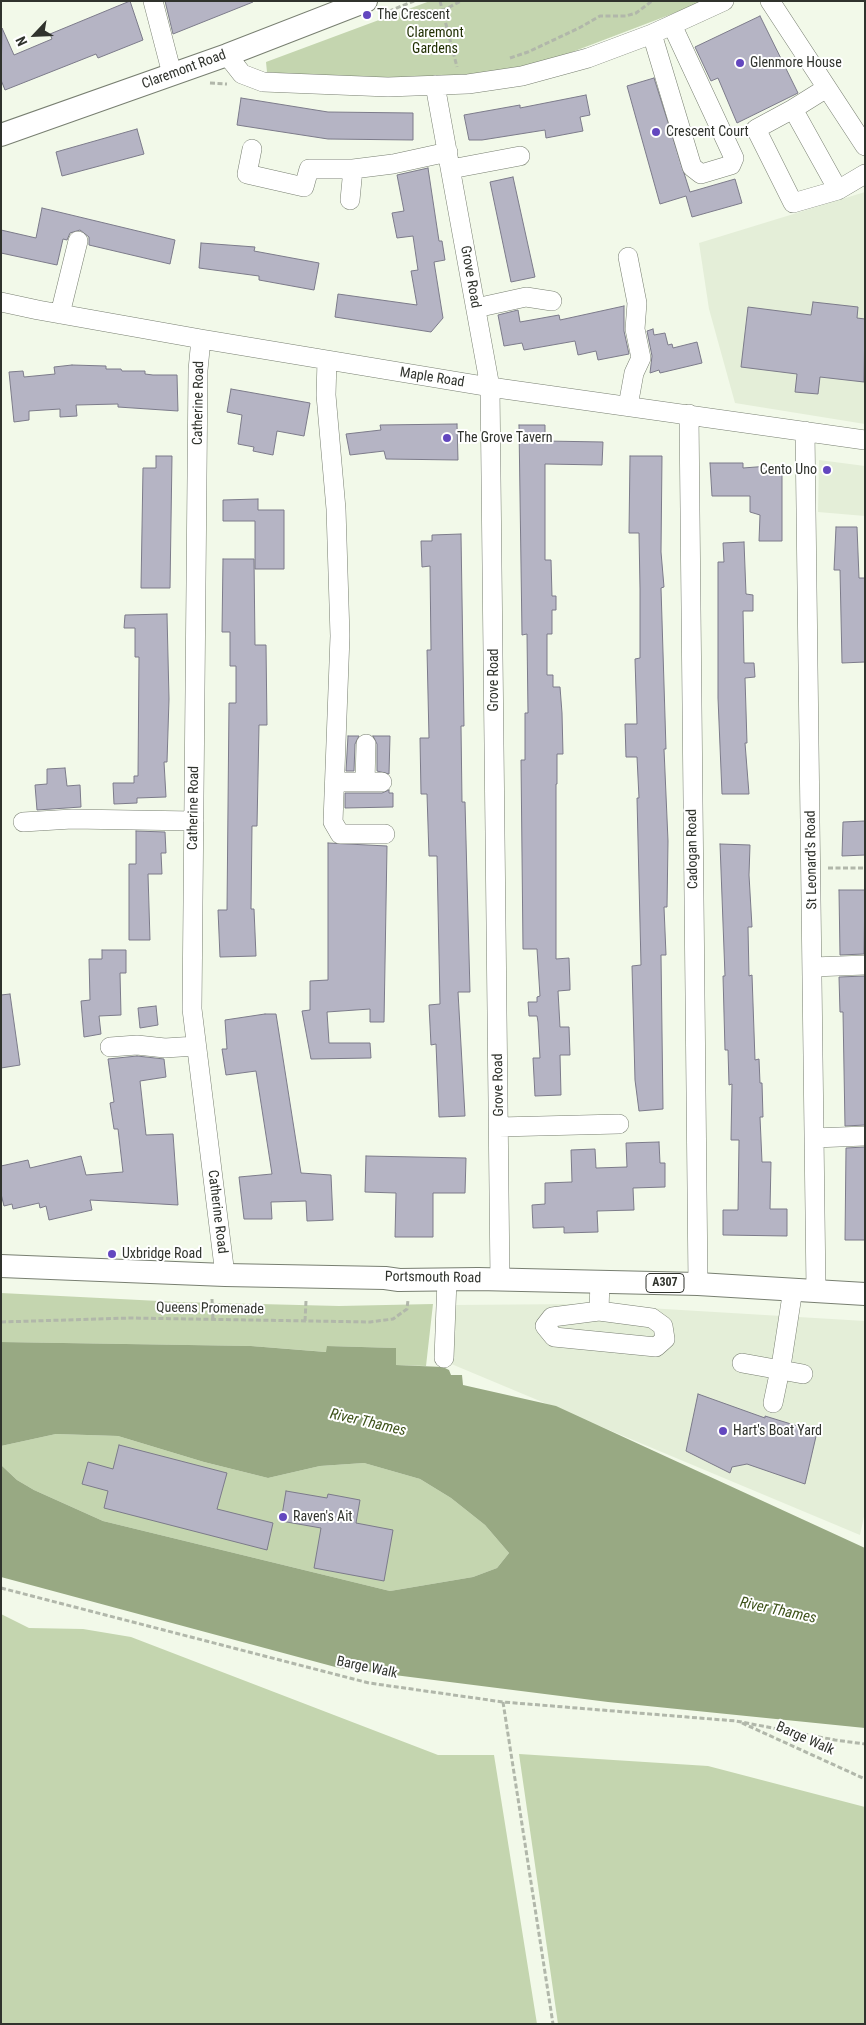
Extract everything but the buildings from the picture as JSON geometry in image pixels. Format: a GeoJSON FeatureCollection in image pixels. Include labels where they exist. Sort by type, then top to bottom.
{"type":"FeatureCollection","features":[{"type":"Feature","properties":{"kind":"main road","name":"Claremont Road"},"geometry":{"type":"LineString","coordinates":[[1,135],[227,55],[366,1]]}},
{"type":"Feature","properties":{"kind":"main road","name":"Portsmouth Road"},"geometry":{"type":"LineString","coordinates":[[1,1266],[225,1275],[698,1284],[865,1294]]}},
{"type":"Feature","properties":{"kind":"street"},"geometry":{"type":"LineString","coordinates":[[153,1],[172,74]]}},
{"type":"Feature","properties":{"kind":"street"},"geometry":{"type":"LineString","coordinates":[[227,55],[242,74],[263,82],[388,87],[457,85],[522,76],[588,58],[652,34],[724,1]]}},
{"type":"Feature","properties":{"kind":"street"},"geometry":{"type":"LineString","coordinates":[[770,1],[825,88],[865,146]]}},
{"type":"Feature","properties":{"kind":"street"},"geometry":{"type":"LineString","coordinates":[[652,34],[692,167],[701,174],[730,165],[734,158],[672,25]]}},
{"type":"Feature","properties":{"kind":"street","name":"Grove Road"},"geometry":{"type":"LineString","coordinates":[[435,85],[490,387],[500,1280]]}},
{"type":"Feature","properties":{"kind":"street"},"geometry":{"type":"LineString","coordinates":[[825,88],[756,130],[793,203],[838,190],[865,174]]}},
{"type":"Feature","properties":{"kind":"street"},"geometry":{"type":"LineString","coordinates":[[793,108],[838,190]]}},
{"type":"Feature","properties":{"kind":"street"},"geometry":{"type":"LineString","coordinates":[[252,149],[247,174],[304,187],[309,169],[354,169],[394,164],[520,156]]}},
{"type":"Feature","properties":{"kind":"street"},"geometry":{"type":"LineString","coordinates":[[350,200],[354,169]]}},
{"type":"Feature","properties":{"kind":"street"},"geometry":{"type":"LineString","coordinates":[[60,314],[78,240]]}},
{"type":"Feature","properties":{"kind":"street"},"geometry":{"type":"LineString","coordinates":[[628,258],[638,303],[636,329],[641,358],[634,373],[628,406]]}},
{"type":"Feature","properties":{"kind":"street"},"geometry":{"type":"LineString","coordinates":[[476,308],[526,297],[552,301]]}},
{"type":"Feature","properties":{"kind":"street","name":"Maple Road"},"geometry":{"type":"LineString","coordinates":[[1,302],[201,339],[490,387],[865,440]]}},
{"type":"Feature","properties":{"kind":"street","name":"Catherine Road"},"geometry":{"type":"LineString","coordinates":[[201,339],[198,370],[192,1009],[225,1275]]}},
{"type":"Feature","properties":{"kind":"street"},"geometry":{"type":"LineString","coordinates":[[328,360],[326,395],[336,510],[340,636],[333,822],[340,834],[385,834]]}},
{"type":"Feature","properties":{"kind":"street","name":"Cadogan Road"},"geometry":{"type":"LineString","coordinates":[[689,414],[698,1284]]}},
{"type":"Feature","properties":{"kind":"street","name":"St Leonard's Road"},"geometry":{"type":"LineString","coordinates":[[805,431],[816,1290]]}},
{"type":"Feature","properties":{"kind":"street"},"geometry":{"type":"LineString","coordinates":[[334,782],[373,782],[366,744]]}},
{"type":"Feature","properties":{"kind":"street"},"geometry":{"type":"LineString","coordinates":[[23,822],[72,819],[194,821]]}},
{"type":"Feature","properties":{"kind":"street"},"geometry":{"type":"LineString","coordinates":[[812,967],[865,965]]}},
{"type":"Feature","properties":{"kind":"street"},"geometry":{"type":"LineString","coordinates":[[110,1047],[137,1045],[165,1048],[196,1046]]}},
{"type":"Feature","properties":{"kind":"street"},"geometry":{"type":"LineString","coordinates":[[499,1126],[619,1124]]}},
{"type":"Feature","properties":{"kind":"street"},"geometry":{"type":"LineString","coordinates":[[814,1138],[865,1136]]}},
{"type":"Feature","properties":{"kind":"street"},"geometry":{"type":"LineString","coordinates":[[444,1358],[448,1280]]}},
{"type":"Feature","properties":{"kind":"street"},"geometry":{"type":"LineString","coordinates":[[599,1311],[600,1281]]}},
{"type":"Feature","properties":{"kind":"street"},"geometry":{"type":"LineString","coordinates":[[773,1403],[792,1289]]}},
{"type":"Feature","properties":{"kind":"street"},"geometry":{"type":"LineString","coordinates":[[599,1311],[652,1318],[663,1326],[665,1339],[656,1347],[554,1337],[545,1326],[552,1317],[599,1311]]}},
{"type":"Feature","properties":{"kind":"street"},"geometry":{"type":"LineString","coordinates":[[742,1363],[802,1374]]}},
{"type":"Feature","properties":{"kind":"path"},"geometry":{"type":"LineString","coordinates":[[440,1],[456,66],[457,85]]}},
{"type":"Feature","properties":{"kind":"path"},"geometry":{"type":"LineString","coordinates":[[442,11],[461,1]]}},
{"type":"Feature","properties":{"kind":"path"},"geometry":{"type":"LineString","coordinates":[[501,61],[528,52],[600,16],[626,16],[636,13],[652,1]]}},
{"type":"Feature","properties":{"kind":"path"},"geometry":{"type":"LineString","coordinates":[[456,66],[465,66]]}},
{"type":"Feature","properties":{"kind":"path"},"geometry":{"type":"LineString","coordinates":[[812,868],[865,868]]}},
{"type":"Feature","properties":{"kind":"path"},"geometry":{"type":"LineString","coordinates":[[212,1299],[212,1320]]}},
{"type":"Feature","properties":{"kind":"path","name":"Queens Promenade"},"geometry":{"type":"LineString","coordinates":[[1,1322],[130,1318],[370,1322],[393,1319],[407,1309],[408,1300]]}},
{"type":"Feature","properties":{"kind":"path"},"geometry":{"type":"LineString","coordinates":[[305,1322],[306,1301]]}},
{"type":"Feature","properties":{"kind":"path","name":"Barge Walk"},"geometry":{"type":"LineString","coordinates":[[1,1588],[370,1683],[503,1702],[736,1721],[865,1744]]}},
{"type":"Feature","properties":{"kind":"path"},"geometry":{"type":"LineString","coordinates":[[503,1702],[553,2024]]}},
{"type":"Feature","properties":{"kind":"path","name":"Barge Walk"},"geometry":{"type":"LineString","coordinates":[[736,1721],[865,1779]]}},
{"type":"Feature","properties":{"kind":"shaded area"},"geometry":{"type":"Polygon","coordinates":[[[865,192],[865,424],[735,403],[709,309],[699,243],[865,192]]]}},
{"type":"Feature","properties":{"kind":"shaded area"},"geometry":{"type":"Polygon","coordinates":[[[819,460],[865,466],[865,516],[818,512],[819,460]]]}},
{"type":"Feature","properties":{"kind":"shaded area"},"geometry":{"type":"Polygon","coordinates":[[[581,1304],[865,1321],[865,1512],[860,1535],[449,1363],[452,1305],[581,1304]]]}},
{"type":"Feature","properties":{"kind":"green space","name":"Claremont Gardens"},"geometry":{"type":"Polygon","coordinates":[[[430,1],[706,1],[517,73],[386,82],[267,72],[266,62],[430,1]]]}},
{"type":"Feature","properties":{"kind":"green space"},"geometry":{"type":"Polygon","coordinates":[[[1,1293],[179,1302],[339,1306],[433,1304],[426,1366],[396,1365],[396,1348],[327,1346],[327,1352],[251,1346],[1,1342],[1,1293]]]}},
{"type":"Feature","properties":{"kind":"green space","name":"Raven's Ait"},"geometry":{"type":"Polygon","coordinates":[[[56,1434],[118,1436],[204,1462],[268,1478],[320,1466],[364,1463],[420,1479],[451,1498],[485,1525],[509,1553],[497,1568],[473,1577],[390,1591],[103,1521],[34,1490],[17,1480],[1,1465],[1,1446],[56,1434]]]}},
{"type":"Feature","properties":{"kind":"green space"},"geometry":{"type":"Polygon","coordinates":[[[1,1614],[29,1628],[83,1629],[131,1637],[438,1755],[494,1755],[537,2024],[1,2024],[1,1614]]]}},
{"type":"Feature","properties":{"kind":"green space"},"geometry":{"type":"Polygon","coordinates":[[[519,1754],[708,1766],[865,1807],[865,2024],[558,2024],[519,1754]]]}},
{"type":"Feature","properties":{"kind":"water","name":"River Thames"},"geometry":{"type":"Polygon","coordinates":[[[1,1342],[251,1346],[326,1352],[327,1346],[396,1348],[396,1365],[443,1367],[449,1370],[451,1375],[462,1375],[463,1385],[556,1406],[865,1548],[865,1728],[608,1702],[339,1668],[1,1577],[1,1465],[17,1480],[34,1490],[103,1521],[390,1591],[473,1577],[497,1568],[509,1553],[485,1525],[451,1498],[420,1479],[364,1463],[320,1466],[268,1478],[204,1462],[118,1436],[56,1434],[1,1446],[1,1342]]]}},
{"type":"Feature","properties":{"kind":"place","name":"The Crescent"},"geometry":{"type":"Point","coordinates":[367,15]}},
{"type":"Feature","properties":{"kind":"place","name":"Glenmore House"},"geometry":{"type":"Point","coordinates":[740,63]}},
{"type":"Feature","properties":{"kind":"place","name":"Crescent Court"},"geometry":{"type":"Point","coordinates":[656,132]}},
{"type":"Feature","properties":{"kind":"place","name":"The Grove Tavern"},"geometry":{"type":"Point","coordinates":[447,438]}},
{"type":"Feature","properties":{"kind":"place","name":"Cento Uno"},"geometry":{"type":"Point","coordinates":[827,470]}},
{"type":"Feature","properties":{"kind":"place","name":"Uxbridge Road"},"geometry":{"type":"Point","coordinates":[112,1254]}},
{"type":"Feature","properties":{"kind":"place","name":"Hart's Boat Yard"},"geometry":{"type":"Point","coordinates":[723,1431]}},
{"type":"Feature","properties":{"kind":"place","name":"Raven's Ait"},"geometry":{"type":"Point","coordinates":[283,1517]}}]}
